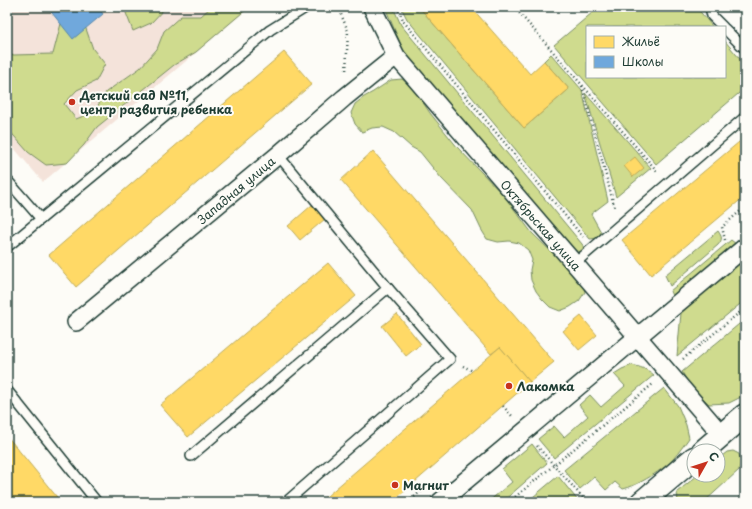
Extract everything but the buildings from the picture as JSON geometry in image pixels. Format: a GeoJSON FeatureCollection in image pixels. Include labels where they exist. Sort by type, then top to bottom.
{"type":"FeatureCollection","features":[{"type":"Feature","properties":{"kind":"main road"},"geometry":{"type":"LineString","coordinates":[[712,443],[745,415]]}},
{"type":"Feature","properties":{"kind":"main road"},"geometry":{"type":"LineString","coordinates":[[651,497],[686,465]]}},
{"type":"Feature","properties":{"kind":"street","name":"Октябрьская улица"},"geometry":{"type":"LineString","coordinates":[[372,7],[396,56],[722,435]]}},
{"type":"Feature","properties":{"kind":"street","name":"Западная улица"},"geometry":{"type":"LineString","coordinates":[[76,322],[396,56]]}},
{"type":"Feature","properties":{"kind":"street"},"geometry":{"type":"LineString","coordinates":[[440,502],[745,247]]}},
{"type":"Feature","properties":{"kind":"lane"},"geometry":{"type":"LineString","coordinates":[[7,247],[270,30],[307,7]]}},
{"type":"Feature","properties":{"kind":"lane"},"geometry":{"type":"LineString","coordinates":[[710,7],[712,16],[722,26]]}},
{"type":"Feature","properties":{"kind":"lane"},"geometry":{"type":"LineString","coordinates":[[726,30],[745,49]]}},
{"type":"Feature","properties":{"kind":"lane"},"geometry":{"type":"LineString","coordinates":[[574,264],[745,117]]}},
{"type":"Feature","properties":{"kind":"lane"},"geometry":{"type":"LineString","coordinates":[[278,155],[388,288],[450,359],[286,502]]}},
{"type":"Feature","properties":{"kind":"lane"},"geometry":{"type":"LineString","coordinates":[[7,180],[41,220]]}},
{"type":"Feature","properties":{"kind":"lane"},"geometry":{"type":"LineString","coordinates":[[191,456],[388,288]]}},
{"type":"Feature","properties":{"kind":"lane"},"geometry":{"type":"LineString","coordinates":[[7,390],[96,501]]}},
{"type":"Feature","properties":{"kind":"path"},"geometry":{"type":"LineString","coordinates":[[338,7],[348,31],[344,98]]}},
{"type":"Feature","properties":{"kind":"path"},"geometry":{"type":"LineString","coordinates":[[397,7],[404,22],[592,248]]}},
{"type":"Feature","properties":{"kind":"path"},"geometry":{"type":"LineString","coordinates":[[514,7],[668,183]]}},
{"type":"Feature","properties":{"kind":"path"},"geometry":{"type":"LineString","coordinates":[[582,85],[619,225]]}},
{"type":"Feature","properties":{"kind":"path"},"geometry":{"type":"LineString","coordinates":[[510,502],[745,308]]}},
{"type":"Feature","properties":{"kind":"path"},"geometry":{"type":"LineString","coordinates":[[525,432],[584,499]]}},
{"type":"Feature","properties":{"kind":"shaded area","name":"Детский сад №11, центр развития ребенка"},"geometry":{"type":"Polygon","coordinates":[[[7,7],[250,7],[43,182],[7,140],[7,7]]]}},
{"type":"Feature","properties":{"kind":"green space"},"geometry":{"type":"Polygon","coordinates":[[[129,7],[166,7],[151,23],[133,31],[126,13],[129,7]]]}},
{"type":"Feature","properties":{"kind":"green space"},"geometry":{"type":"Polygon","coordinates":[[[211,7],[249,7],[196,52],[174,65],[97,127],[84,145],[67,163],[46,165],[28,152],[7,128],[7,58],[13,55],[53,54],[64,12],[84,23],[93,49],[105,64],[96,81],[77,90],[64,104],[76,119],[94,112],[106,92],[140,68],[157,49],[164,31],[181,16],[201,16],[211,7]]]}},
{"type":"Feature","properties":{"kind":"green space"},"geometry":{"type":"Polygon","coordinates":[[[385,7],[393,7],[401,25],[582,244],[583,250],[581,252],[573,250],[418,75],[403,50],[385,7]]]}},
{"type":"Feature","properties":{"kind":"green space"},"geometry":{"type":"Polygon","coordinates":[[[401,7],[419,7],[524,128],[569,89],[544,61],[551,54],[582,90],[608,201],[591,214],[601,232],[598,238],[590,239],[407,19],[401,7]]]}},
{"type":"Feature","properties":{"kind":"green space"},"geometry":{"type":"Polygon","coordinates":[[[599,7],[696,7],[712,26],[586,26],[586,78],[726,78],[726,42],[745,65],[745,88],[656,164],[554,45],[599,7]]]}},
{"type":"Feature","properties":{"kind":"green space"},"geometry":{"type":"Polygon","coordinates":[[[402,79],[418,95],[430,113],[458,148],[505,197],[532,233],[564,264],[571,273],[581,280],[585,292],[579,301],[560,311],[550,307],[536,291],[531,280],[530,270],[532,260],[528,250],[519,243],[509,241],[498,242],[487,239],[472,210],[441,178],[420,152],[411,147],[394,132],[383,127],[372,128],[362,132],[355,124],[351,113],[355,104],[391,80],[402,79]]]}},
{"type":"Feature","properties":{"kind":"green space"},"geometry":{"type":"Polygon","coordinates":[[[585,93],[651,168],[616,197],[585,93]]]}},
{"type":"Feature","properties":{"kind":"green space"},"geometry":{"type":"Polygon","coordinates":[[[718,231],[721,241],[718,245],[670,286],[665,275],[718,231]]]}},
{"type":"Feature","properties":{"kind":"green space"},"geometry":{"type":"Polygon","coordinates":[[[731,240],[736,244],[735,247],[676,297],[672,296],[670,291],[731,240]]]}},
{"type":"Feature","properties":{"kind":"green space"},"geometry":{"type":"Polygon","coordinates":[[[745,258],[745,300],[677,356],[681,313],[691,302],[745,258]]]}},
{"type":"Feature","properties":{"kind":"green space"},"geometry":{"type":"Polygon","coordinates":[[[745,319],[745,395],[729,403],[709,404],[689,384],[682,372],[745,319]]]}},
{"type":"Feature","properties":{"kind":"green space"},"geometry":{"type":"Polygon","coordinates":[[[632,365],[643,368],[654,375],[554,458],[538,439],[554,426],[564,437],[588,416],[579,405],[590,395],[601,407],[625,386],[614,374],[632,365]]]}},
{"type":"Feature","properties":{"kind":"green space"},"geometry":{"type":"Polygon","coordinates":[[[664,388],[678,406],[686,425],[689,438],[674,458],[658,472],[643,481],[623,489],[615,482],[606,490],[594,477],[580,489],[564,470],[664,388]]]}},
{"type":"Feature","properties":{"kind":"green space"},"geometry":{"type":"Polygon","coordinates":[[[532,444],[547,463],[502,502],[488,502],[512,482],[502,469],[532,444]]]}},
{"type":"Feature","properties":{"kind":"green space"},"geometry":{"type":"Polygon","coordinates":[[[733,451],[739,454],[741,462],[739,470],[726,482],[726,453],[733,451]]]}},
{"type":"Feature","properties":{"kind":"green space"},"geometry":{"type":"Polygon","coordinates":[[[558,476],[579,502],[527,502],[558,476]]]}},
{"type":"Feature","properties":{"kind":"green space"},"geometry":{"type":"Polygon","coordinates":[[[688,483],[725,483],[704,502],[678,502],[677,492],[688,483]]]}},
{"type":"Feature","properties":{"kind":"place","name":"Детский сад №11, центр развития ребенка"},"geometry":{"type":"Point","coordinates":[72,102]}},
{"type":"Feature","properties":{"kind":"place","name":"Лакомка"},"geometry":{"type":"Point","coordinates":[509,386]}},
{"type":"Feature","properties":{"kind":"place","name":"Магнит"},"geometry":{"type":"Point","coordinates":[395,485]}}]}
